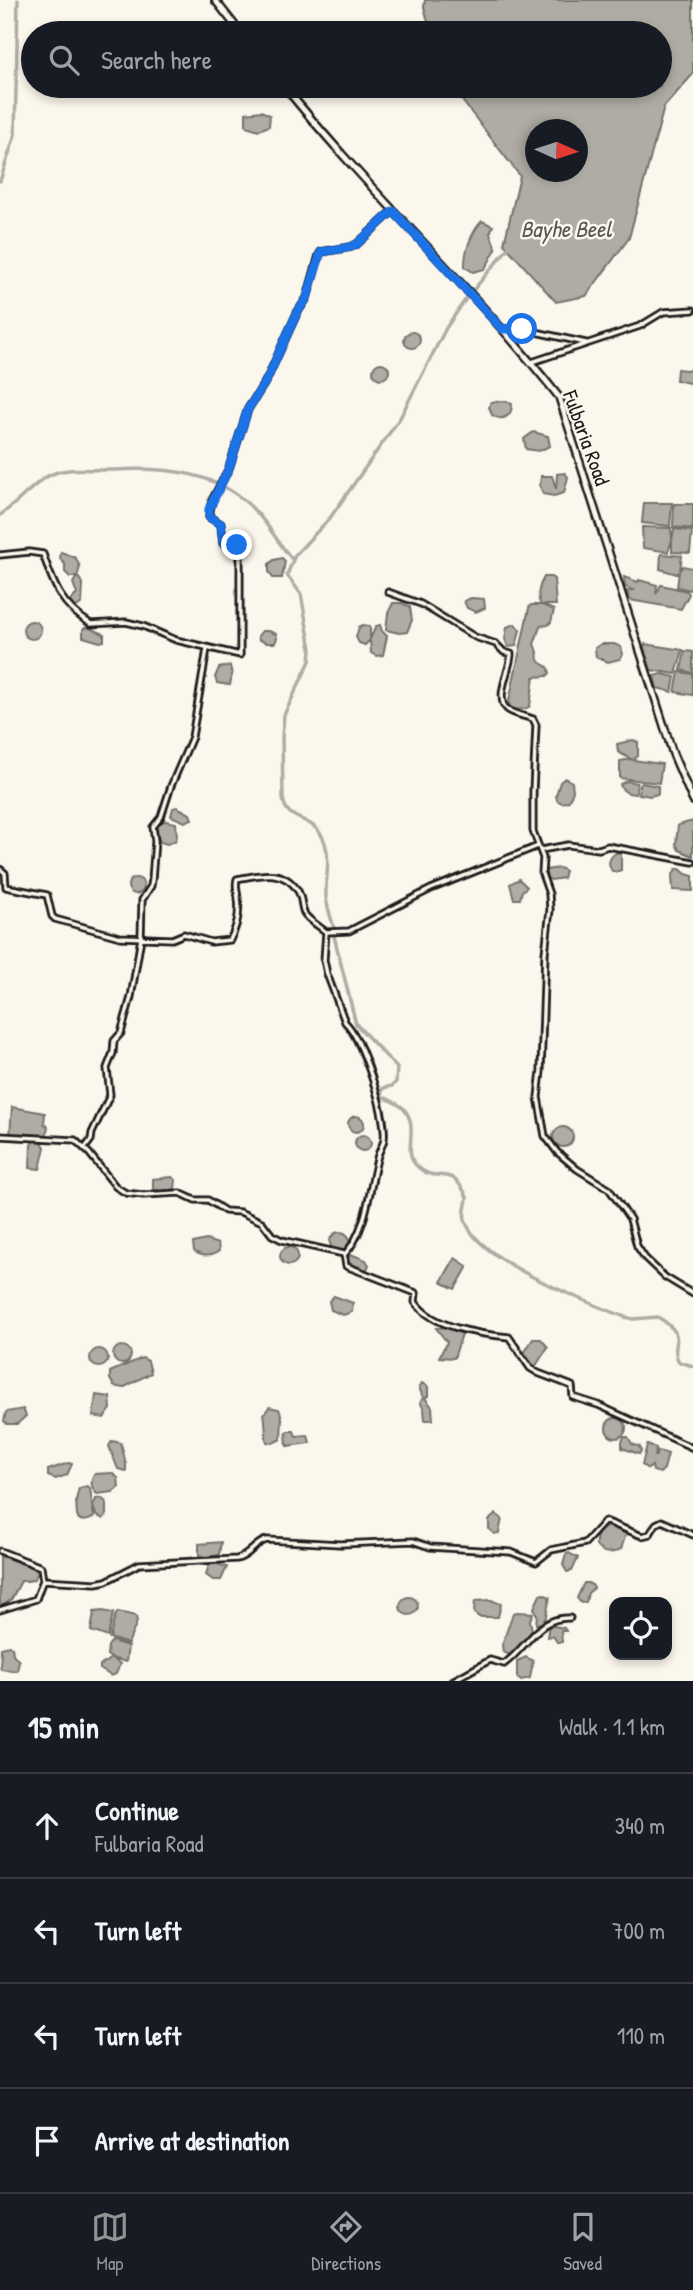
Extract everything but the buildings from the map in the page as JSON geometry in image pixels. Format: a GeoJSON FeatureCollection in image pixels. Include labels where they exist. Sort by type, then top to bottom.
{"type":"FeatureCollection","features":[{"type":"Feature","properties":{"kind":"main road"},"geometry":{"type":"LineString","coordinates":[[215,0],[232,21]]}},
{"type":"Feature","properties":{"kind":"main road","name":"Fulbaria Road"},"geometry":{"type":"LineString","coordinates":[[294,98],[393,211],[502,329],[559,397],[673,754],[693,802]]}},
{"type":"Feature","properties":{"kind":"street"},"geometry":{"type":"LineString","coordinates":[[0,555],[29,552],[43,554],[65,604],[91,624],[126,622],[207,649],[240,655],[240,546],[223,543],[221,524],[209,517],[212,500],[229,468],[248,409],[267,379],[297,313],[307,298],[318,255],[357,244],[393,211]]}},
{"type":"Feature","properties":{"kind":"street"},"geometry":{"type":"LineString","coordinates":[[531,362],[639,326],[663,312],[693,310]]}},
{"type":"Feature","properties":{"kind":"street"},"geometry":{"type":"LineString","coordinates":[[502,329],[528,330],[586,343]]}},
{"type":"Feature","properties":{"kind":"street"},"geometry":{"type":"LineString","coordinates":[[388,592],[421,604],[475,637],[496,644],[504,652],[511,654],[503,684],[503,705],[508,710],[533,719],[536,726],[534,831],[540,848],[542,874],[551,910],[545,953],[538,1097],[545,1136],[567,1161],[609,1189],[630,1219],[638,1246],[645,1258],[665,1278],[693,1294]]}},
{"type":"Feature","properties":{"kind":"street"},"geometry":{"type":"LineString","coordinates":[[84,1149],[92,1140],[92,1133],[110,1095],[107,1068],[115,1038],[121,1033],[127,1013],[141,938],[142,900],[152,880],[155,841],[153,827],[161,817],[192,737],[207,649]]}},
{"type":"Feature","properties":{"kind":"street"},"geometry":{"type":"LineString","coordinates":[[0,869],[5,873],[6,887],[47,895],[55,919],[120,937],[172,939],[184,934],[211,942],[230,940],[239,909],[235,886],[237,879],[252,874],[276,874],[288,880],[297,890],[305,914],[326,932],[349,931],[431,889],[540,848],[568,845],[600,849],[607,846],[693,862]]}},
{"type":"Feature","properties":{"kind":"street"},"geometry":{"type":"LineString","coordinates":[[326,932],[324,960],[327,974],[345,1022],[351,1027],[362,1051],[376,1094],[384,1138],[366,1209],[352,1247],[344,1255]]}},
{"type":"Feature","properties":{"kind":"street"},"geometry":{"type":"LineString","coordinates":[[0,1136],[72,1139],[116,1187],[126,1193],[180,1193],[195,1200],[208,1200],[225,1211],[240,1212],[262,1222],[272,1235],[282,1240],[326,1248],[344,1255]]}},
{"type":"Feature","properties":{"kind":"street"},"geometry":{"type":"LineString","coordinates":[[344,1255],[346,1266],[416,1293],[415,1301],[418,1306],[436,1318],[482,1334],[509,1337],[530,1367],[572,1386],[573,1397],[620,1414],[693,1448]]}},
{"type":"Feature","properties":{"kind":"street"},"geometry":{"type":"LineString","coordinates":[[43,1580],[96,1583],[139,1564],[237,1559],[248,1555],[264,1541],[340,1544],[413,1541],[430,1547],[511,1552],[536,1562],[551,1550],[585,1543],[605,1521],[642,1536],[650,1534],[656,1524],[662,1521],[693,1535]]}},
{"type":"Feature","properties":{"kind":"street"},"geometry":{"type":"LineString","coordinates":[[0,1551],[41,1567],[43,1580],[36,1599],[0,1610]]}},
{"type":"Feature","properties":{"kind":"street"},"geometry":{"type":"LineString","coordinates":[[452,1681],[490,1660],[504,1664],[519,1653],[542,1625],[558,1617],[570,1618]]}},
{"type":"Feature","properties":{"kind":"water","name":"Bayhe Beel"},"geometry":{"type":"Polygon","coordinates":[[[425,0],[693,0],[693,74],[672,98],[672,21],[428,21],[424,7],[425,0]]]}},
{"type":"Feature","properties":{"kind":"water","name":"Bayhe Beel"},"geometry":{"type":"Polygon","coordinates":[[[460,98],[672,98],[664,107],[629,238],[586,296],[556,302],[504,244],[520,176],[460,98]]]}},
{"type":"Feature","properties":{"kind":"water"},"geometry":{"type":"Polygon","coordinates":[[[261,111],[270,115],[269,126],[259,130],[246,126],[246,113],[261,111]]]}},
{"type":"Feature","properties":{"kind":"water"},"geometry":{"type":"Polygon","coordinates":[[[482,221],[493,226],[490,233],[496,249],[485,269],[473,272],[465,267],[467,248],[482,221]]]}},
{"type":"Feature","properties":{"kind":"water"},"geometry":{"type":"Polygon","coordinates":[[[409,332],[415,332],[420,340],[418,346],[409,348],[404,343],[404,337],[409,332]]]}},
{"type":"Feature","properties":{"kind":"water"},"geometry":{"type":"Polygon","coordinates":[[[381,363],[389,371],[381,379],[373,371],[381,363]]]}},
{"type":"Feature","properties":{"kind":"water"},"geometry":{"type":"Polygon","coordinates":[[[677,369],[693,371],[693,384],[676,380],[677,369]]]}},
{"type":"Feature","properties":{"kind":"water"},"geometry":{"type":"Polygon","coordinates":[[[506,401],[512,404],[508,415],[499,418],[492,415],[489,407],[491,402],[506,401]]]}},
{"type":"Feature","properties":{"kind":"water"},"geometry":{"type":"Polygon","coordinates":[[[533,432],[548,436],[550,446],[539,451],[526,449],[524,439],[533,432]]]}},
{"type":"Feature","properties":{"kind":"water"},"geometry":{"type":"Polygon","coordinates":[[[565,473],[568,477],[564,493],[554,496],[543,494],[541,476],[552,476],[556,489],[557,474],[565,473]]]}},
{"type":"Feature","properties":{"kind":"water"},"geometry":{"type":"Polygon","coordinates":[[[644,503],[672,503],[670,526],[642,523],[644,503]]]}},
{"type":"Feature","properties":{"kind":"water"},"geometry":{"type":"Polygon","coordinates":[[[674,504],[693,504],[693,529],[673,527],[674,504]]]}},
{"type":"Feature","properties":{"kind":"water"},"geometry":{"type":"Polygon","coordinates":[[[642,527],[671,528],[672,540],[668,552],[643,548],[642,527]]]}},
{"type":"Feature","properties":{"kind":"water"},"geometry":{"type":"Polygon","coordinates":[[[674,529],[692,531],[690,553],[672,552],[674,529]]]}},
{"type":"Feature","properties":{"kind":"water"},"geometry":{"type":"Polygon","coordinates":[[[61,552],[76,558],[80,567],[77,577],[70,577],[65,572],[65,564],[60,559],[61,552]]]}},
{"type":"Feature","properties":{"kind":"water"},"geometry":{"type":"Polygon","coordinates":[[[661,554],[682,556],[680,570],[683,566],[693,568],[691,590],[677,587],[679,572],[677,574],[660,569],[661,554]]]}},
{"type":"Feature","properties":{"kind":"water"},"geometry":{"type":"Polygon","coordinates":[[[282,558],[285,561],[282,578],[273,578],[269,572],[269,564],[282,558]]]}},
{"type":"Feature","properties":{"kind":"water"},"geometry":{"type":"Polygon","coordinates":[[[544,577],[554,579],[556,605],[542,605],[554,610],[551,622],[540,626],[534,645],[538,660],[548,667],[550,673],[547,676],[534,677],[530,706],[513,709],[510,708],[509,701],[529,608],[531,605],[541,605],[539,591],[544,577]]]}},
{"type":"Feature","properties":{"kind":"water"},"geometry":{"type":"Polygon","coordinates":[[[624,577],[657,585],[656,594],[661,585],[687,591],[689,594],[681,609],[630,600],[627,591],[633,590],[625,587],[624,577]]]}},
{"type":"Feature","properties":{"kind":"water"},"geometry":{"type":"Polygon","coordinates":[[[79,578],[83,585],[82,603],[74,609],[68,603],[77,594],[73,583],[79,578]]]}},
{"type":"Feature","properties":{"kind":"water"},"geometry":{"type":"Polygon","coordinates":[[[471,598],[484,599],[485,608],[476,612],[467,608],[464,601],[471,598]]]}},
{"type":"Feature","properties":{"kind":"water"},"geometry":{"type":"Polygon","coordinates":[[[393,603],[410,607],[412,620],[407,632],[386,630],[388,613],[393,603]]]}},
{"type":"Feature","properties":{"kind":"water"},"geometry":{"type":"Polygon","coordinates":[[[32,621],[40,626],[41,630],[36,638],[32,639],[24,634],[23,630],[28,622],[32,621]]]}},
{"type":"Feature","properties":{"kind":"water"},"geometry":{"type":"Polygon","coordinates":[[[515,624],[520,630],[516,646],[508,647],[505,639],[507,627],[515,624]]]}},
{"type":"Feature","properties":{"kind":"water"},"geometry":{"type":"Polygon","coordinates":[[[380,625],[387,636],[383,655],[376,656],[371,653],[370,640],[365,645],[359,643],[356,637],[359,627],[370,626],[370,639],[376,626],[380,625]]]}},
{"type":"Feature","properties":{"kind":"water"},"geometry":{"type":"Polygon","coordinates":[[[87,627],[104,634],[104,641],[83,637],[83,629],[87,627]]]}},
{"type":"Feature","properties":{"kind":"water"},"geometry":{"type":"Polygon","coordinates":[[[262,631],[276,634],[275,643],[259,640],[258,636],[262,631]]]}},
{"type":"Feature","properties":{"kind":"water"},"geometry":{"type":"Polygon","coordinates":[[[601,644],[621,647],[623,654],[620,659],[608,662],[596,657],[595,648],[601,644]]]}},
{"type":"Feature","properties":{"kind":"water"},"geometry":{"type":"Polygon","coordinates":[[[645,644],[683,650],[676,674],[651,670],[645,644]]]}},
{"type":"Feature","properties":{"kind":"water"},"geometry":{"type":"Polygon","coordinates":[[[685,651],[693,652],[693,673],[681,670],[685,651]]]}},
{"type":"Feature","properties":{"kind":"water"},"geometry":{"type":"Polygon","coordinates":[[[230,666],[230,685],[217,683],[215,677],[219,668],[230,666]]]}},
{"type":"Feature","properties":{"kind":"water"},"geometry":{"type":"Polygon","coordinates":[[[679,672],[693,674],[693,695],[675,692],[679,672]]]}},
{"type":"Feature","properties":{"kind":"water"},"geometry":{"type":"Polygon","coordinates":[[[662,674],[675,677],[672,692],[657,688],[654,676],[662,674]]]}},
{"type":"Feature","properties":{"kind":"water"},"geometry":{"type":"Polygon","coordinates":[[[633,740],[638,742],[638,756],[633,760],[662,764],[659,783],[620,778],[620,761],[631,759],[618,752],[617,744],[633,740]]]}},
{"type":"Feature","properties":{"kind":"water"},"geometry":{"type":"Polygon","coordinates":[[[565,778],[572,782],[573,791],[569,801],[562,803],[557,800],[556,795],[560,782],[565,778]]]}},
{"type":"Feature","properties":{"kind":"water"},"geometry":{"type":"Polygon","coordinates":[[[627,781],[637,783],[636,794],[622,789],[620,784],[627,781]]]}},
{"type":"Feature","properties":{"kind":"water"},"geometry":{"type":"Polygon","coordinates":[[[642,783],[658,786],[658,794],[639,794],[642,783]]]}},
{"type":"Feature","properties":{"kind":"water"},"geometry":{"type":"Polygon","coordinates":[[[177,807],[190,814],[192,819],[185,822],[171,816],[173,808],[177,807]]]}},
{"type":"Feature","properties":{"kind":"water"},"geometry":{"type":"Polygon","coordinates":[[[693,821],[693,856],[679,850],[676,844],[678,825],[693,821]]]}},
{"type":"Feature","properties":{"kind":"water"},"geometry":{"type":"Polygon","coordinates":[[[157,823],[176,823],[177,836],[175,841],[167,844],[160,842],[156,833],[157,823]]]}},
{"type":"Feature","properties":{"kind":"water"},"geometry":{"type":"Polygon","coordinates":[[[616,853],[621,853],[621,870],[616,872],[612,871],[609,863],[616,853]]]}},
{"type":"Feature","properties":{"kind":"water"},"geometry":{"type":"Polygon","coordinates":[[[560,868],[565,871],[563,878],[551,880],[545,877],[545,870],[560,868]]]}},
{"type":"Feature","properties":{"kind":"water"},"geometry":{"type":"Polygon","coordinates":[[[676,869],[693,876],[693,891],[673,890],[672,877],[676,869]]]}},
{"type":"Feature","properties":{"kind":"water"},"geometry":{"type":"Polygon","coordinates":[[[133,878],[139,878],[144,886],[142,892],[133,894],[128,889],[128,883],[133,878]]]}},
{"type":"Feature","properties":{"kind":"water"},"geometry":{"type":"Polygon","coordinates":[[[519,879],[527,887],[522,891],[520,899],[514,899],[510,884],[519,879]]]}},
{"type":"Feature","properties":{"kind":"water"},"geometry":{"type":"Polygon","coordinates":[[[12,1107],[45,1113],[44,1124],[48,1126],[46,1138],[10,1135],[12,1107]]]}},
{"type":"Feature","properties":{"kind":"water"},"geometry":{"type":"Polygon","coordinates":[[[356,1116],[362,1118],[362,1130],[356,1132],[350,1130],[348,1124],[350,1118],[356,1116]]]}},
{"type":"Feature","properties":{"kind":"water"},"geometry":{"type":"Polygon","coordinates":[[[563,1127],[570,1130],[573,1137],[570,1144],[563,1147],[556,1144],[553,1137],[556,1130],[563,1127]]]}},
{"type":"Feature","properties":{"kind":"water"},"geometry":{"type":"Polygon","coordinates":[[[363,1135],[369,1137],[369,1149],[363,1151],[357,1149],[355,1143],[357,1137],[363,1135]]]}},
{"type":"Feature","properties":{"kind":"water"},"geometry":{"type":"Polygon","coordinates":[[[40,1139],[45,1147],[40,1169],[30,1168],[31,1145],[34,1140],[40,1139]]]}},
{"type":"Feature","properties":{"kind":"water"},"geometry":{"type":"Polygon","coordinates":[[[172,1177],[176,1180],[175,1189],[153,1189],[153,1179],[172,1177]]]}},
{"type":"Feature","properties":{"kind":"water"},"geometry":{"type":"Polygon","coordinates":[[[340,1232],[347,1235],[350,1242],[347,1249],[340,1252],[333,1249],[330,1242],[333,1235],[340,1232]]]}},
{"type":"Feature","properties":{"kind":"water"},"geometry":{"type":"Polygon","coordinates":[[[206,1240],[218,1244],[219,1251],[206,1256],[194,1251],[193,1243],[206,1240]]]}},
{"type":"Feature","properties":{"kind":"water"},"geometry":{"type":"Polygon","coordinates":[[[289,1247],[295,1250],[298,1256],[295,1262],[289,1265],[283,1262],[280,1256],[283,1250],[289,1247]]]}},
{"type":"Feature","properties":{"kind":"water"},"geometry":{"type":"Polygon","coordinates":[[[353,1255],[366,1260],[369,1265],[367,1269],[360,1270],[347,1264],[348,1257],[353,1255]]]}},
{"type":"Feature","properties":{"kind":"water"},"geometry":{"type":"Polygon","coordinates":[[[455,1258],[467,1268],[455,1289],[441,1282],[455,1258]]]}},
{"type":"Feature","properties":{"kind":"water"},"geometry":{"type":"Polygon","coordinates":[[[334,1296],[353,1303],[352,1312],[343,1315],[331,1310],[329,1301],[334,1296]]]}},
{"type":"Feature","properties":{"kind":"water"},"geometry":{"type":"Polygon","coordinates":[[[448,1327],[462,1334],[454,1358],[439,1357],[447,1342],[436,1328],[448,1327]]]}},
{"type":"Feature","properties":{"kind":"water"},"geometry":{"type":"Polygon","coordinates":[[[533,1339],[541,1339],[548,1347],[535,1367],[524,1353],[533,1339]]]}},
{"type":"Feature","properties":{"kind":"water"},"geometry":{"type":"Polygon","coordinates":[[[122,1346],[128,1349],[131,1355],[128,1361],[122,1364],[116,1361],[113,1355],[116,1349],[122,1346]]]}},
{"type":"Feature","properties":{"kind":"water"},"geometry":{"type":"Polygon","coordinates":[[[99,1349],[105,1352],[108,1358],[105,1364],[99,1367],[93,1364],[90,1358],[93,1352],[99,1349]]]}},
{"type":"Feature","properties":{"kind":"water"},"geometry":{"type":"Polygon","coordinates":[[[142,1358],[148,1361],[151,1373],[123,1388],[114,1386],[110,1372],[142,1358]]]}},
{"type":"Feature","properties":{"kind":"water"},"geometry":{"type":"Polygon","coordinates":[[[422,1383],[428,1387],[428,1396],[425,1398],[432,1407],[433,1420],[425,1420],[420,1402],[423,1398],[419,1387],[422,1383]]]}},
{"type":"Feature","properties":{"kind":"water"},"geometry":{"type":"Polygon","coordinates":[[[96,1395],[110,1397],[111,1409],[104,1418],[93,1416],[96,1395]]]}},
{"type":"Feature","properties":{"kind":"water"},"geometry":{"type":"Polygon","coordinates":[[[269,1407],[279,1409],[282,1418],[281,1439],[273,1443],[267,1442],[266,1436],[264,1414],[269,1407]]]}},
{"type":"Feature","properties":{"kind":"water"},"geometry":{"type":"Polygon","coordinates":[[[23,1409],[26,1416],[17,1424],[7,1424],[4,1421],[6,1412],[23,1409]]]}},
{"type":"Feature","properties":{"kind":"water"},"geometry":{"type":"Polygon","coordinates":[[[616,1418],[623,1421],[626,1428],[623,1435],[616,1438],[609,1435],[606,1428],[609,1421],[616,1418]]]}},
{"type":"Feature","properties":{"kind":"water"},"geometry":{"type":"Polygon","coordinates":[[[294,1431],[296,1436],[308,1435],[310,1443],[287,1446],[286,1432],[294,1431]]]}},
{"type":"Feature","properties":{"kind":"water"},"geometry":{"type":"Polygon","coordinates":[[[624,1437],[628,1437],[632,1444],[640,1447],[639,1454],[622,1448],[624,1437]]]}},
{"type":"Feature","properties":{"kind":"water"},"geometry":{"type":"Polygon","coordinates":[[[112,1441],[121,1443],[126,1471],[118,1469],[109,1446],[112,1441]]]}},
{"type":"Feature","properties":{"kind":"water"},"geometry":{"type":"Polygon","coordinates":[[[647,1445],[656,1448],[655,1457],[658,1451],[668,1454],[664,1469],[660,1473],[653,1471],[652,1466],[648,1469],[642,1465],[647,1445]]]}},
{"type":"Feature","properties":{"kind":"water"},"geometry":{"type":"Polygon","coordinates":[[[72,1464],[67,1475],[56,1479],[48,1476],[48,1470],[72,1464]]]}},
{"type":"Feature","properties":{"kind":"water"},"geometry":{"type":"Polygon","coordinates":[[[112,1473],[118,1478],[119,1487],[113,1492],[97,1494],[92,1484],[94,1474],[112,1473]]]}},
{"type":"Feature","properties":{"kind":"water"},"geometry":{"type":"Polygon","coordinates":[[[79,1488],[90,1488],[94,1517],[82,1520],[77,1516],[76,1500],[79,1488]]]}},
{"type":"Feature","properties":{"kind":"water"},"geometry":{"type":"Polygon","coordinates":[[[101,1498],[106,1502],[106,1515],[103,1519],[96,1515],[93,1506],[96,1499],[101,1498]]]}},
{"type":"Feature","properties":{"kind":"water"},"geometry":{"type":"Polygon","coordinates":[[[496,1514],[502,1519],[499,1533],[494,1534],[489,1529],[489,1520],[496,1514]]]}},
{"type":"Feature","properties":{"kind":"water"},"geometry":{"type":"Polygon","coordinates":[[[608,1526],[626,1534],[621,1549],[611,1553],[596,1546],[598,1534],[608,1526]]]}},
{"type":"Feature","properties":{"kind":"water"},"geometry":{"type":"Polygon","coordinates":[[[221,1542],[219,1555],[199,1555],[199,1544],[221,1542]]]}},
{"type":"Feature","properties":{"kind":"water"},"geometry":{"type":"Polygon","coordinates":[[[566,1554],[578,1558],[572,1571],[567,1572],[563,1565],[566,1554]]]}},
{"type":"Feature","properties":{"kind":"water"},"geometry":{"type":"Polygon","coordinates":[[[0,1556],[38,1569],[35,1578],[21,1581],[11,1600],[0,1607],[0,1556]]]}},
{"type":"Feature","properties":{"kind":"water"},"geometry":{"type":"Polygon","coordinates":[[[209,1564],[227,1567],[221,1580],[213,1580],[206,1575],[209,1564]]]}},
{"type":"Feature","properties":{"kind":"water"},"geometry":{"type":"Polygon","coordinates":[[[584,1583],[594,1588],[588,1593],[586,1602],[581,1603],[577,1598],[584,1583]]]}},
{"type":"Feature","properties":{"kind":"water"},"geometry":{"type":"Polygon","coordinates":[[[543,1594],[550,1597],[545,1620],[536,1624],[537,1615],[534,1608],[543,1594]]]}},
{"type":"Feature","properties":{"kind":"water"},"geometry":{"type":"Polygon","coordinates":[[[409,1597],[415,1600],[418,1606],[415,1612],[409,1615],[403,1612],[400,1606],[403,1600],[409,1597]]]}},
{"type":"Feature","properties":{"kind":"water"},"geometry":{"type":"Polygon","coordinates":[[[491,1600],[501,1604],[498,1617],[479,1617],[474,1613],[475,1601],[491,1600]]]}},
{"type":"Feature","properties":{"kind":"water"},"geometry":{"type":"Polygon","coordinates":[[[94,1612],[113,1613],[108,1637],[91,1631],[94,1612]]]}},
{"type":"Feature","properties":{"kind":"water"},"geometry":{"type":"Polygon","coordinates":[[[118,1612],[136,1616],[137,1622],[128,1644],[110,1638],[118,1612]]]}},
{"type":"Feature","properties":{"kind":"water"},"geometry":{"type":"Polygon","coordinates":[[[513,1613],[533,1613],[530,1620],[532,1630],[519,1651],[510,1655],[503,1652],[502,1645],[513,1613]]]}},
{"type":"Feature","properties":{"kind":"water"},"geometry":{"type":"Polygon","coordinates":[[[549,1625],[564,1628],[566,1631],[561,1631],[562,1642],[557,1642],[553,1636],[547,1637],[549,1625]]]}},
{"type":"Feature","properties":{"kind":"water"},"geometry":{"type":"Polygon","coordinates":[[[112,1641],[128,1646],[126,1662],[107,1655],[112,1641]]]}},
{"type":"Feature","properties":{"kind":"water"},"geometry":{"type":"Polygon","coordinates":[[[9,1646],[19,1661],[17,1671],[0,1667],[1,1648],[9,1646]]]}},
{"type":"Feature","properties":{"kind":"water"},"geometry":{"type":"Polygon","coordinates":[[[526,1657],[533,1661],[530,1678],[521,1680],[517,1677],[517,1661],[526,1657]]]}},
{"type":"Feature","properties":{"kind":"water"},"geometry":{"type":"Polygon","coordinates":[[[111,1658],[120,1664],[116,1674],[111,1676],[100,1669],[100,1666],[111,1658]]]}},
{"type":"Feature","properties":{"kind":"waterway"},"geometry":{"type":"LineString","coordinates":[[0,181],[15,135],[18,0]]}},
{"type":"Feature","properties":{"kind":"waterway"},"geometry":{"type":"LineString","coordinates":[[334,928],[326,897],[328,863],[325,843],[315,827],[289,812],[283,798],[284,715],[310,661],[311,649],[301,594],[287,575],[295,555],[330,518],[400,418],[446,328],[465,300],[510,246]]}},
{"type":"Feature","properties":{"kind":"waterway"},"geometry":{"type":"LineString","coordinates":[[0,515],[39,482],[57,472],[134,469],[172,471],[209,480],[242,499],[262,519],[293,560]]}},
{"type":"Feature","properties":{"kind":"waterway"},"geometry":{"type":"LineString","coordinates":[[334,936],[356,1024],[397,1068],[396,1082],[383,1088],[381,1095],[402,1107],[409,1116],[410,1153],[416,1165],[430,1174],[449,1176],[461,1186],[467,1197],[465,1219],[473,1234],[489,1250],[510,1264],[560,1290],[625,1317],[658,1317],[674,1330],[679,1362],[693,1366]]}},
{"type":"Feature","properties":{"kind":"route"},"geometry":{"type":"LineString","coordinates":[[237,545],[223,543],[221,524],[209,517],[209,509],[229,468],[248,409],[267,379],[297,313],[307,298],[321,252],[357,244],[393,211],[502,329],[522,329]]}}]}
